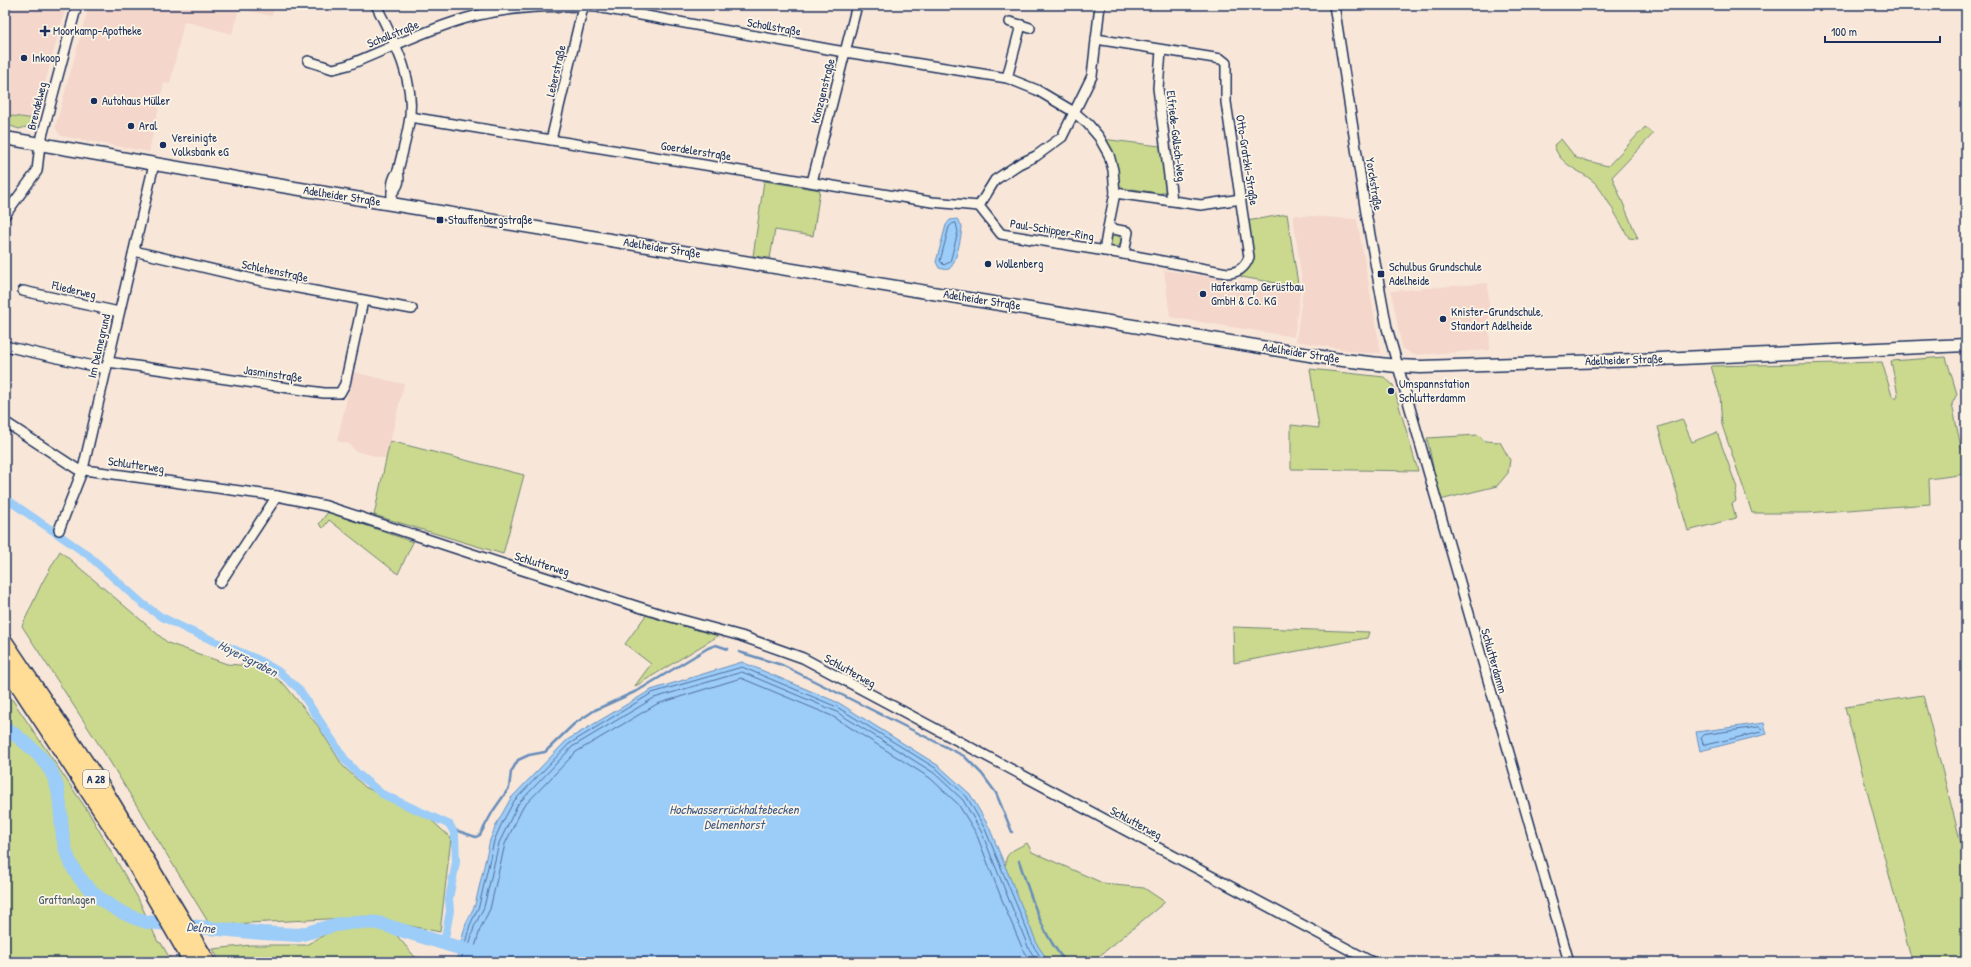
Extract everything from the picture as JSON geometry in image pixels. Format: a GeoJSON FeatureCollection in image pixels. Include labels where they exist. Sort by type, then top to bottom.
{"type":"FeatureCollection","features":[{"type":"Feature","properties":{"kind":"highway","name":"A 28"},"geometry":{"type":"LineString","coordinates":[[5,642],[105,792],[184,935],[192,962]]}},
{"type":"Feature","properties":{"kind":"highway","name":"A 28"},"geometry":{"type":"LineString","coordinates":[[5,664],[175,918]]}},
{"type":"Feature","properties":{"kind":"highway","name":"A 28"},"geometry":{"type":"LineString","coordinates":[[184,935],[207,962]]}},
{"type":"Feature","properties":{"kind":"main road","name":"Adelheider Straße"},"geometry":{"type":"LineString","coordinates":[[5,138],[154,164],[392,198],[1334,358],[1397,366],[1638,360],[1966,346]]}},
{"type":"Feature","properties":{"kind":"street","name":"Brendelweg"},"geometry":{"type":"LineString","coordinates":[[5,215],[37,171],[40,144],[77,5]]}},
{"type":"Feature","properties":{"kind":"street"},"geometry":{"type":"LineString","coordinates":[[376,5],[394,42],[406,73],[410,100],[410,117],[398,171],[400,180],[392,198]]}},
{"type":"Feature","properties":{"kind":"street","name":"Könzgenstraße"},"geometry":{"type":"LineString","coordinates":[[812,182],[857,5]]}},
{"type":"Feature","properties":{"kind":"street"},"geometry":{"type":"LineString","coordinates":[[979,206],[986,192],[995,180],[1019,164],[1036,156],[1062,137],[1092,76],[1100,5]]}},
{"type":"Feature","properties":{"kind":"street","name":"Yorckstraße"},"geometry":{"type":"LineString","coordinates":[[1334,5],[1379,288],[1397,366]]}},
{"type":"Feature","properties":{"kind":"street","name":"Schollstraße"},"geometry":{"type":"LineString","coordinates":[[308,61],[333,69],[348,65],[394,42],[466,18],[512,8],[544,6],[597,7],[846,52],[1007,78],[1037,90],[1074,112]]}},
{"type":"Feature","properties":{"kind":"street","name":"Leberstraße"},"geometry":{"type":"LineString","coordinates":[[551,140],[583,7]]}},
{"type":"Feature","properties":{"kind":"street"},"geometry":{"type":"LineString","coordinates":[[1007,78],[1025,27],[1010,22]]}},
{"type":"Feature","properties":{"kind":"street","name":"Otto-Gratzki-Straße"},"geometry":{"type":"LineString","coordinates":[[1096,39],[1161,51],[1221,59],[1226,63],[1226,102],[1242,199],[1249,257],[1247,263],[1239,271],[1227,273],[1124,254]]}},
{"type":"Feature","properties":{"kind":"street","name":"Elfriede-Gollsch-Weg"},"geometry":{"type":"LineString","coordinates":[[1161,51],[1158,88],[1172,200]]}},
{"type":"Feature","properties":{"kind":"street","name":"Paul-Schipper-Ring"},"geometry":{"type":"LineString","coordinates":[[1074,112],[1099,137],[1109,155],[1114,170],[1115,193],[1104,251]]}},
{"type":"Feature","properties":{"kind":"street","name":"Goerdelerstraße"},"geometry":{"type":"LineString","coordinates":[[410,117],[932,202],[979,206]]}},
{"type":"Feature","properties":{"kind":"street","name":"Im Delmegrund"},"geometry":{"type":"LineString","coordinates":[[59,530],[82,469],[154,164]]}},
{"type":"Feature","properties":{"kind":"street","name":"Elfriede-Gollsch-Weg"},"geometry":{"type":"LineString","coordinates":[[1115,193],[1201,205],[1242,199]]}},
{"type":"Feature","properties":{"kind":"street","name":"Paul-Schipper-Ring"},"geometry":{"type":"LineString","coordinates":[[979,206],[1001,234],[1124,254],[1128,232],[1108,228]]}},
{"type":"Feature","properties":{"kind":"street","name":"Schlehenstraße"},"geometry":{"type":"LineString","coordinates":[[134,251],[266,282],[412,309]]}},
{"type":"Feature","properties":{"kind":"street","name":"Fliederweg"},"geometry":{"type":"LineString","coordinates":[[23,291],[119,312]]}},
{"type":"Feature","properties":{"kind":"street","name":"Jasminstraße"},"geometry":{"type":"LineString","coordinates":[[107,365],[324,393],[340,393],[345,384],[363,301]]}},
{"type":"Feature","properties":{"kind":"street"},"geometry":{"type":"LineString","coordinates":[[5,346],[107,365]]}},
{"type":"Feature","properties":{"kind":"street","name":"Schlutterdamm"},"geometry":{"type":"LineString","coordinates":[[1397,366],[1569,962]]}},
{"type":"Feature","properties":{"kind":"street","name":"Schlutterweg"},"geometry":{"type":"LineString","coordinates":[[5,422],[77,469],[277,496],[326,506],[501,564],[664,615],[741,636],[803,658],[1372,962]]}},
{"type":"Feature","properties":{"kind":"street"},"geometry":{"type":"LineString","coordinates":[[220,583],[277,496]]}},
{"type":"Feature","properties":{"kind":"shaded area"},"geometry":{"type":"Polygon","coordinates":[[[5,5],[52,5],[66,7],[35,119],[5,114],[5,5]]]}},
{"type":"Feature","properties":{"kind":"shaded area"},"geometry":{"type":"Polygon","coordinates":[[[89,5],[275,5],[272,16],[239,9],[232,34],[184,21],[170,84],[164,83],[149,152],[61,136],[55,128],[89,5]]]}},
{"type":"Feature","properties":{"kind":"shaded area"},"geometry":{"type":"Polygon","coordinates":[[[1293,215],[1357,219],[1381,353],[1364,353],[1296,341],[1303,289],[1293,215]]]}},
{"type":"Feature","properties":{"kind":"shaded area"},"geometry":{"type":"Polygon","coordinates":[[[1164,270],[1287,289],[1301,287],[1294,337],[1170,317],[1164,270]]]}},
{"type":"Feature","properties":{"kind":"shaded area","name":"Knister-Grundschule, Standort Adelheide"},"geometry":{"type":"Polygon","coordinates":[[[1488,283],[1490,350],[1414,355],[1402,348],[1391,291],[1488,283]]]}},
{"type":"Feature","properties":{"kind":"shaded area"},"geometry":{"type":"Polygon","coordinates":[[[353,372],[404,384],[386,459],[355,451],[349,444],[337,441],[353,372]]]}},
{"type":"Feature","properties":{"kind":"green space"},"geometry":{"type":"Polygon","coordinates":[[[5,115],[35,119],[33,125],[19,129],[5,124],[5,115]]]}},
{"type":"Feature","properties":{"kind":"green space"},"geometry":{"type":"Polygon","coordinates":[[[1645,127],[1653,134],[1612,177],[1638,239],[1629,238],[1598,186],[1565,163],[1554,145],[1561,139],[1576,158],[1608,166],[1645,127]]]}},
{"type":"Feature","properties":{"kind":"green space"},"geometry":{"type":"Polygon","coordinates":[[[1102,139],[1160,146],[1164,157],[1162,160],[1165,181],[1168,183],[1165,192],[1155,195],[1152,192],[1132,189],[1128,191],[1118,185],[1102,139]]]}},
{"type":"Feature","properties":{"kind":"green space"},"geometry":{"type":"Polygon","coordinates":[[[764,181],[820,190],[813,236],[775,230],[770,258],[753,256],[764,181]]]}},
{"type":"Feature","properties":{"kind":"green space"},"geometry":{"type":"Polygon","coordinates":[[[1287,214],[1298,284],[1288,285],[1241,277],[1252,259],[1247,221],[1287,214]]]}},
{"type":"Feature","properties":{"kind":"green space"},"geometry":{"type":"Polygon","coordinates":[[[1113,235],[1117,235],[1121,241],[1117,247],[1113,247],[1109,243],[1109,239],[1113,235]]]}},
{"type":"Feature","properties":{"kind":"green space"},"geometry":{"type":"Polygon","coordinates":[[[1946,357],[1957,394],[1952,404],[1961,447],[1966,459],[1966,474],[1929,479],[1930,504],[1807,513],[1752,513],[1722,425],[1720,396],[1711,366],[1882,362],[1892,396],[1896,398],[1898,395],[1891,361],[1946,357]]]}},
{"type":"Feature","properties":{"kind":"green space"},"geometry":{"type":"Polygon","coordinates":[[[1310,369],[1384,377],[1393,385],[1418,471],[1291,469],[1291,425],[1319,428],[1310,369]]]}},
{"type":"Feature","properties":{"kind":"green space"},"geometry":{"type":"Polygon","coordinates":[[[1682,419],[1692,442],[1717,432],[1737,488],[1735,496],[1736,501],[1732,504],[1736,518],[1688,531],[1658,427],[1682,419]]]}},
{"type":"Feature","properties":{"kind":"green space"},"geometry":{"type":"Polygon","coordinates":[[[1478,435],[1485,441],[1500,442],[1510,460],[1508,473],[1497,486],[1440,500],[1427,438],[1478,435]]]}},
{"type":"Feature","properties":{"kind":"green space"},"geometry":{"type":"Polygon","coordinates":[[[390,441],[524,475],[503,554],[374,515],[390,441]]]}},
{"type":"Feature","properties":{"kind":"green space"},"geometry":{"type":"Polygon","coordinates":[[[328,512],[413,542],[398,574],[329,520],[323,528],[319,524],[328,512]]]}},
{"type":"Feature","properties":{"kind":"green space"},"geometry":{"type":"Polygon","coordinates":[[[60,551],[168,643],[227,664],[251,666],[269,673],[285,685],[318,726],[343,766],[365,787],[430,819],[451,838],[440,932],[366,917],[210,925],[107,757],[22,626],[42,583],[60,551]]]}},
{"type":"Feature","properties":{"kind":"green space"},"geometry":{"type":"Polygon","coordinates":[[[646,615],[718,636],[634,687],[651,664],[625,644],[646,615]]]}},
{"type":"Feature","properties":{"kind":"green space"},"geometry":{"type":"Polygon","coordinates":[[[1233,627],[1369,632],[1367,638],[1234,663],[1233,627]]]}},
{"type":"Feature","properties":{"kind":"green space","name":"Graftanlagen"},"geometry":{"type":"Polygon","coordinates":[[[5,689],[89,813],[138,898],[158,942],[161,943],[172,962],[5,962],[5,689]]]}},
{"type":"Feature","properties":{"kind":"green space"},"geometry":{"type":"Polygon","coordinates":[[[1923,695],[1966,863],[1966,959],[1956,962],[1912,962],[1845,707],[1923,695]]]}},
{"type":"Feature","properties":{"kind":"green space"},"geometry":{"type":"Polygon","coordinates":[[[1027,843],[1032,852],[1105,884],[1144,888],[1165,902],[1092,962],[859,962],[1006,864],[1009,853],[1027,843]]]}},
{"type":"Feature","properties":{"kind":"green space"},"geometry":{"type":"Polygon","coordinates":[[[368,927],[393,931],[415,957],[433,962],[220,962],[213,949],[251,945],[306,945],[335,929],[368,927]]]}},
{"type":"Feature","properties":{"kind":"water"},"geometry":{"type":"Polygon","coordinates":[[[957,219],[962,226],[960,242],[954,262],[949,269],[939,268],[936,262],[946,225],[950,220],[957,219]]]}},
{"type":"Feature","properties":{"kind":"water","name":"Hochwasserrückhaltebecken Delmenhorst"},"geometry":{"type":"Polygon","coordinates":[[[742,662],[839,703],[939,766],[970,794],[989,827],[1038,946],[1049,962],[456,962],[466,923],[475,905],[490,840],[497,823],[511,798],[567,740],[651,690],[742,662]]]}},
{"type":"Feature","properties":{"kind":"water"},"geometry":{"type":"Polygon","coordinates":[[[1764,723],[1767,734],[1700,751],[1696,732],[1764,723]]]}},
{"type":"Feature","properties":{"kind":"waterway","name":"Hoyersgraben"},"geometry":{"type":"LineString","coordinates":[[5,498],[88,555],[143,604],[160,616],[188,630],[257,659],[278,671],[299,689],[346,761],[357,773],[382,794],[450,825],[455,835],[456,862],[449,899],[450,911],[444,943]]}},
{"type":"Feature","properties":{"kind":"waterway"},"geometry":{"type":"LineString","coordinates":[[452,829],[476,837],[480,835],[493,811],[509,788],[511,772],[518,760],[529,755],[545,752],[574,724],[595,710],[639,690],[708,648],[716,645],[728,649]]}},
{"type":"Feature","properties":{"kind":"waterway"},"geometry":{"type":"LineString","coordinates":[[739,652],[782,665],[964,756],[982,774],[996,793],[1012,832]]}},
{"type":"Feature","properties":{"kind":"waterway","name":"Delme"},"geometry":{"type":"LineString","coordinates":[[5,727],[34,750],[46,764],[55,780],[59,796],[63,839],[70,861],[77,873],[85,885],[96,895],[120,911],[147,922],[299,935],[335,925],[356,922],[378,923],[505,962]]}},
{"type":"Feature","properties":{"kind":"waterway"},"geometry":{"type":"LineString","coordinates":[[1019,861],[1043,927],[1057,951],[1066,962]]}},
{"type":"Feature","properties":{"kind":"place","name":"Moorkamp-Apotheke"},"geometry":{"type":"Point","coordinates":[45,31]}},
{"type":"Feature","properties":{"kind":"place","name":"Inkoop"},"geometry":{"type":"Point","coordinates":[24,58]}},
{"type":"Feature","properties":{"kind":"place","name":"Autohaus Müller"},"geometry":{"type":"Point","coordinates":[94,101]}},
{"type":"Feature","properties":{"kind":"place","name":"Aral"},"geometry":{"type":"Point","coordinates":[131,126]}},
{"type":"Feature","properties":{"kind":"place","name":"Vereinigte Volksbank eG"},"geometry":{"type":"Point","coordinates":[163,145]}},
{"type":"Feature","properties":{"kind":"place","name":"Stauffenbergstraße"},"geometry":{"type":"Point","coordinates":[440,220]}},
{"type":"Feature","properties":{"kind":"place","name":"Wollenberg"},"geometry":{"type":"Point","coordinates":[988,264]}},
{"type":"Feature","properties":{"kind":"place","name":"Schulbus Grundschule Adelheide"},"geometry":{"type":"Point","coordinates":[1381,274]}},
{"type":"Feature","properties":{"kind":"place","name":"Haferkamp Gerüstbau GmbH & Co. KG"},"geometry":{"type":"Point","coordinates":[1203,294]}},
{"type":"Feature","properties":{"kind":"place","name":"Knister-Grundschule, Standort Adelheide"},"geometry":{"type":"Point","coordinates":[1443,319]}},
{"type":"Feature","properties":{"kind":"place","name":"Umspannstation Schlutterdamm"},"geometry":{"type":"Point","coordinates":[1391,391]}}]}
